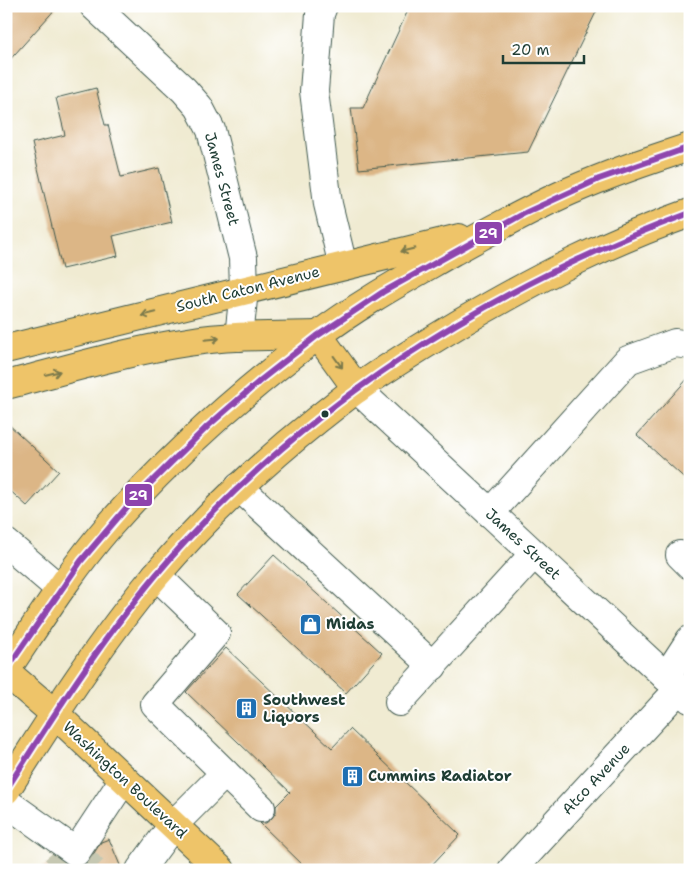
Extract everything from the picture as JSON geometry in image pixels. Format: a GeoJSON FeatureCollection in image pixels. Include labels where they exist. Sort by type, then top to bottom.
{"type":"FeatureCollection","features":[{"type":"Feature","properties":{"kind":"main road","name":"South Caton Avenue"},"geometry":{"type":"LineString","coordinates":[[6,671],[60,589],[109,527],[173,459],[232,404],[318,335],[398,283],[490,231],[569,192],[647,161],[690,147]]}},
{"type":"Feature","properties":{"kind":"main road"},"geometry":{"type":"LineString","coordinates":[[6,790],[55,714],[112,632],[156,575],[216,509],[276,452],[357,389],[437,337],[517,289],[588,253],[690,213]]}},
{"type":"Feature","properties":{"kind":"main road","name":"South Caton Avenue"},"geometry":{"type":"LineString","coordinates":[[6,349],[490,231]]}},
{"type":"Feature","properties":{"kind":"main road"},"geometry":{"type":"LineString","coordinates":[[6,385],[137,352],[189,342],[239,337],[318,335],[357,389]]}},
{"type":"Feature","properties":{"kind":"main road","name":"Washington Boulevard"},"geometry":{"type":"LineString","coordinates":[[6,671],[55,714],[221,870]]}},
{"type":"Feature","properties":{"kind":"street","name":"James Street"},"geometry":{"type":"LineString","coordinates":[[94,6],[184,90],[199,107],[210,130],[243,258],[244,290],[239,337]]}},
{"type":"Feature","properties":{"kind":"street"},"geometry":{"type":"LineString","coordinates":[[323,6],[320,14],[314,91],[328,204],[343,266]]}},
{"type":"Feature","properties":{"kind":"street"},"geometry":{"type":"LineString","coordinates":[[490,513],[628,360],[675,343],[690,345]]}},
{"type":"Feature","properties":{"kind":"street","name":"James Street"},"geometry":{"type":"LineString","coordinates":[[357,389],[678,688]]}},
{"type":"Feature","properties":{"kind":"street"},"geometry":{"type":"LineString","coordinates":[[240,487],[433,666]]}},
{"type":"Feature","properties":{"kind":"street"},"geometry":{"type":"LineString","coordinates":[[6,543],[60,589]]}},
{"type":"Feature","properties":{"kind":"street"},"geometry":{"type":"LineString","coordinates":[[399,702],[534,554]]}},
{"type":"Feature","properties":{"kind":"street"},"geometry":{"type":"LineString","coordinates":[[156,575],[216,633],[155,704],[261,808]]}},
{"type":"Feature","properties":{"kind":"street","name":"Atco Avenue"},"geometry":{"type":"LineString","coordinates":[[512,870],[678,688],[690,640]]}},
{"type":"Feature","properties":{"kind":"street"},"geometry":{"type":"LineString","coordinates":[[140,870],[173,825],[224,773]]}},
{"type":"Feature","properties":{"kind":"street"},"geometry":{"type":"LineString","coordinates":[[6,802],[76,852],[124,778]]}},
{"type":"Feature","properties":{"kind":"building"},"geometry":{"type":"Polygon","coordinates":[[[6,6],[58,6],[6,64],[6,6]]]}},
{"type":"Feature","properties":{"kind":"building"},"geometry":{"type":"Polygon","coordinates":[[[410,6],[599,6],[528,152],[359,169],[351,108],[363,108],[410,6]]]}},
{"type":"Feature","properties":{"kind":"building"},"geometry":{"type":"Polygon","coordinates":[[[96,88],[105,125],[108,125],[121,177],[159,168],[172,222],[113,236],[118,256],[62,269],[32,143],[65,135],[56,98],[96,88]]]}},
{"type":"Feature","properties":{"kind":"building"},"geometry":{"type":"Polygon","coordinates":[[[690,376],[690,483],[637,435],[690,376]]]}},
{"type":"Feature","properties":{"kind":"building"},"geometry":{"type":"Polygon","coordinates":[[[6,422],[59,471],[27,506],[6,487],[6,422]]]}},
{"type":"Feature","properties":{"kind":"building","name":"Midas"},"geometry":{"type":"Polygon","coordinates":[[[274,555],[382,653],[346,693],[238,594],[274,555]]]}},
{"type":"Feature","properties":{"kind":"building","name":"Cummins Radiator"},"geometry":{"type":"Polygon","coordinates":[[[226,648],[332,748],[350,729],[460,835],[427,870],[308,870],[260,823],[266,823],[272,818],[276,812],[276,806],[290,792],[186,692],[226,648]]]}},
{"type":"Feature","properties":{"kind":"building"},"geometry":{"type":"Polygon","coordinates":[[[109,839],[122,870],[36,870],[60,859],[74,867],[82,866],[89,861],[101,842],[109,839]]]}},
{"type":"Feature","properties":{"kind":"tunnel"},"geometry":{"type":"LineString","coordinates":[[54,870],[76,852],[93,870]]}},
{"type":"Feature","properties":{"kind":"transit line","name":"29"},"geometry":{"type":"LineString","coordinates":[[6,670],[81,561],[133,500],[208,426],[262,379],[317,336],[383,292],[525,213],[599,179],[690,147]]}},
{"type":"Feature","properties":{"kind":"transit line","name":"29"},"geometry":{"type":"LineString","coordinates":[[6,790],[78,680],[135,600],[211,515],[270,459],[333,407],[399,360],[469,317],[541,278],[615,243],[690,213]]}},
{"type":"Feature","properties":{"kind":"place","name":"Midas"},"geometry":{"type":"Point","coordinates":[310,624]}},
{"type":"Feature","properties":{"kind":"place","name":"Southwest Liquors"},"geometry":{"type":"Point","coordinates":[247,709]}},
{"type":"Feature","properties":{"kind":"place","name":"Cummins Radiator"},"geometry":{"type":"Point","coordinates":[352,776]}}]}
